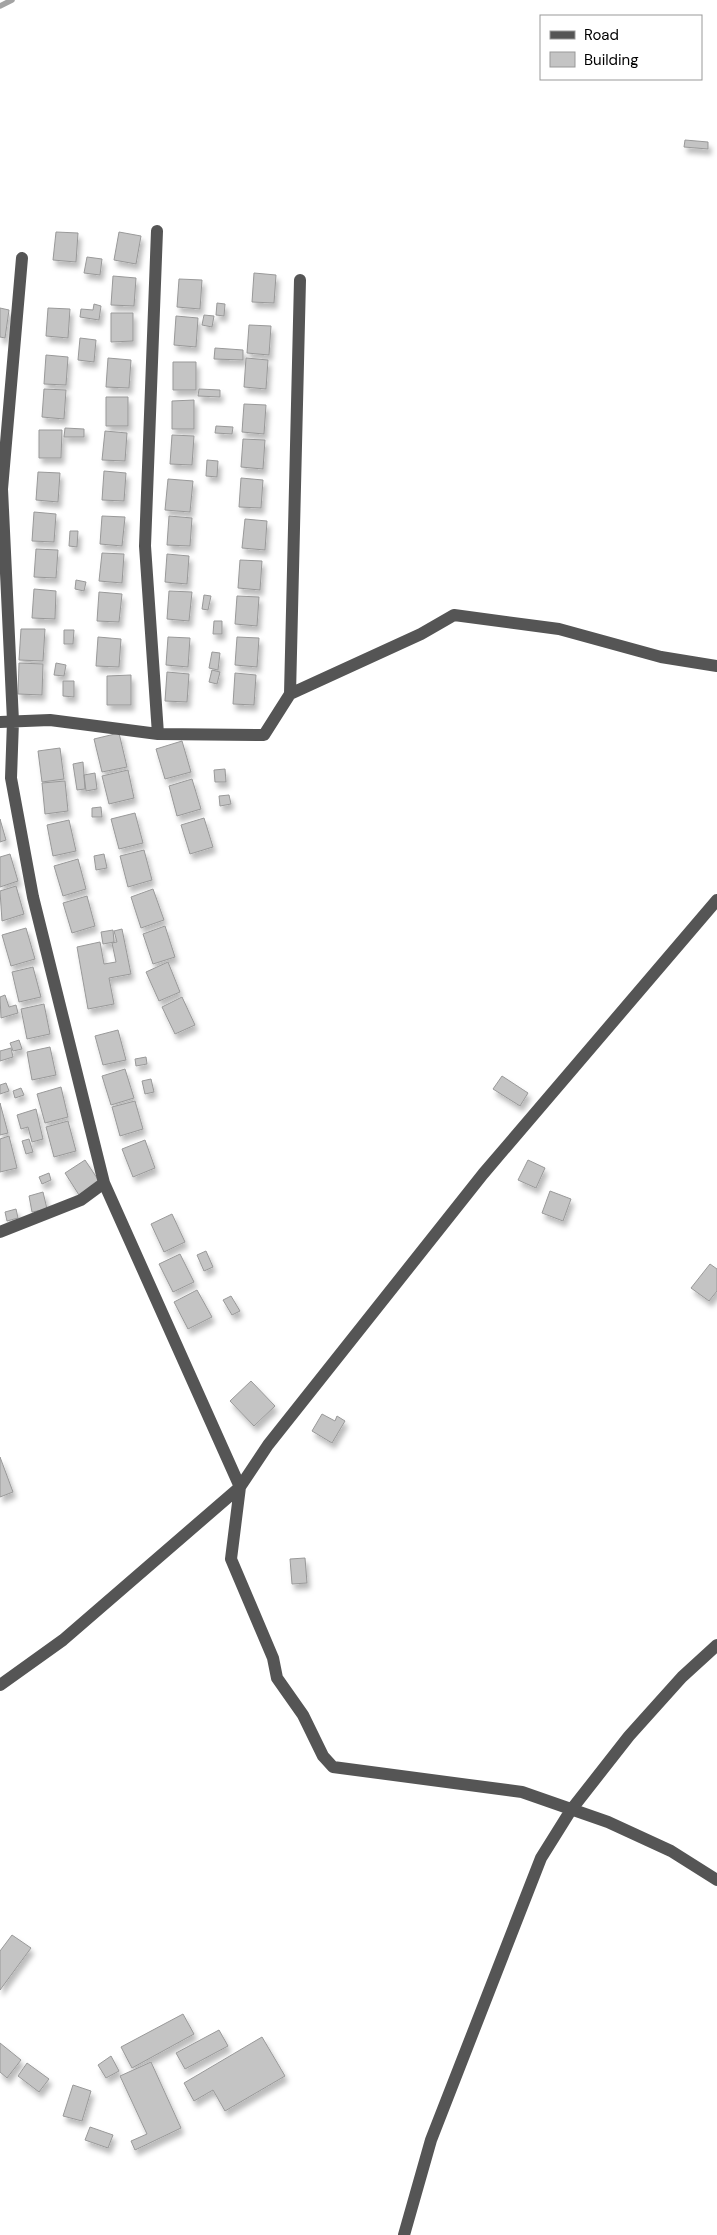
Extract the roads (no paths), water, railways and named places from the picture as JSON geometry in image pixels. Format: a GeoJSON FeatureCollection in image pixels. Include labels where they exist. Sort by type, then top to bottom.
{"type":"FeatureCollection","features":[{"type":"Feature","properties":{"kind":"street"},"geometry":{"type":"LineString","coordinates":[[157,231],[145,546],[158,734]]}},
{"type":"Feature","properties":{"kind":"street"},"geometry":{"type":"LineString","coordinates":[[22,258],[2,489],[6,721],[11,778],[33,897],[104,1183],[240,1488],[231,1559],[273,1658],[277,1678],[303,1715],[323,1756],[333,1766],[522,1792],[608,1822],[671,1851],[717,1880]]}},
{"type":"Feature","properties":{"kind":"street"},"geometry":{"type":"LineString","coordinates":[[6,721],[50,720],[158,734],[264,735],[290,694],[300,280]]}},
{"type":"Feature","properties":{"kind":"street"},"geometry":{"type":"LineString","coordinates":[[290,694],[421,634],[454,615],[558,629],[661,657],[717,666]]}},
{"type":"Feature","properties":{"kind":"street"},"geometry":{"type":"LineString","coordinates":[[0,1685],[63,1640],[240,1488],[268,1445],[434,1233],[717,900]]}},
{"type":"Feature","properties":{"kind":"street"},"geometry":{"type":"LineString","coordinates":[[0,1232],[81,1200],[104,1183]]}},
{"type":"Feature","properties":{"kind":"street"},"geometry":{"type":"LineString","coordinates":[[404,2235],[431,2140],[541,1858],[571,1810],[629,1736],[682,1678],[717,1645]]}},
{"type":"Feature","properties":{"kind":"waterway"},"geometry":{"type":"LineString","coordinates":[[0,6],[12,0]]}}]}
